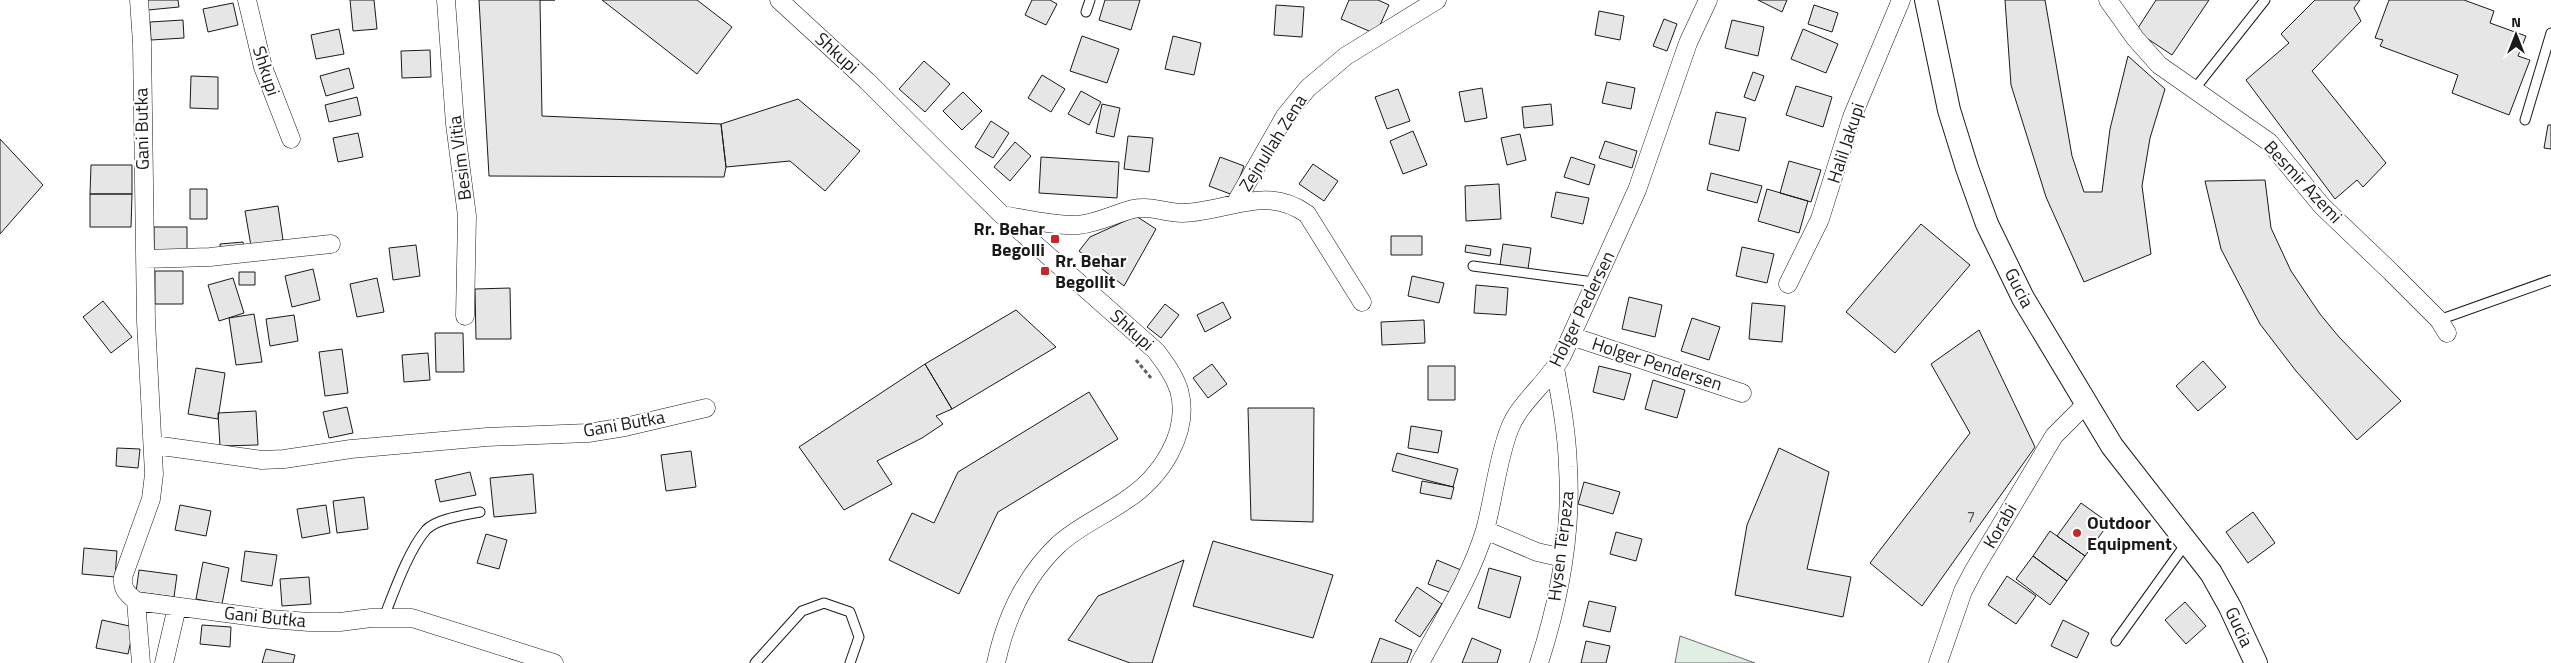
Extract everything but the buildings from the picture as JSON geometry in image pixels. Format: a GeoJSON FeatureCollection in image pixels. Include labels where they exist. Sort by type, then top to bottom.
{"type":"FeatureCollection","features":[{"type":"Feature","properties":{"kind":"street","name":"Gani Butka"},"geometry":{"type":"LineString","coordinates":[[139,0],[142,43],[148,369],[154,445],[151,499],[123,577],[122,586],[127,594],[136,600],[270,620],[309,622],[384,617],[412,618],[430,621],[554,663]]}},
{"type":"Feature","properties":{"kind":"street","name":"Shkupi"},"geometry":{"type":"LineString","coordinates":[[247,0],[263,67],[291,139]]}},
{"type":"Feature","properties":{"kind":"street","name":"Besim Vitia"},"geometry":{"type":"LineString","coordinates":[[446,0],[456,124],[467,216],[465,316]]}},
{"type":"Feature","properties":{"kind":"street","name":"Shkupi"},"geometry":{"type":"LineString","coordinates":[[778,0],[867,81],[1002,215],[1156,351],[1171,371],[1179,392],[1181,413],[1177,435],[1167,459],[1149,481],[1128,499],[1061,543],[1040,564],[1026,584],[1012,611],[996,663]]}},
{"type":"Feature","properties":{"kind":"street","name":"Zejnullah Zena"},"geometry":{"type":"LineString","coordinates":[[1236,204],[1285,116],[1308,88],[1346,56],[1437,0]]}},
{"type":"Feature","properties":{"kind":"street","name":"Holger Pedersen"},"geometry":{"type":"LineString","coordinates":[[1420,663],[1460,588],[1484,530],[1509,429],[1518,412],[1555,368],[1571,336],[1637,190],[1688,43],[1708,0]]}},
{"type":"Feature","properties":{"kind":"street","name":"Halil Jakupi"},"geometry":{"type":"LineString","coordinates":[[1788,284],[1820,219],[1852,117],[1901,0]]}},
{"type":"Feature","properties":{"kind":"street","name":"Gucia"},"geometry":{"type":"LineString","coordinates":[[1926,0],[1949,110],[1987,224],[2023,298],[2112,446],[2211,573],[2228,603],[2256,663]]}},
{"type":"Feature","properties":{"kind":"street","name":"Besmir Azemi"},"geometry":{"type":"LineString","coordinates":[[2108,0],[2134,38],[2159,65],[2193,91],[2269,142],[2322,206],[2443,326]]}},
{"type":"Feature","properties":{"kind":"street","name":"Zejnullah Zena"},"geometry":{"type":"LineString","coordinates":[[1002,215],[1076,225],[1102,222],[1134,209],[1152,207],[1180,213],[1219,209],[1259,198],[1277,199],[1294,204],[1307,214],[1362,302]]}},
{"type":"Feature","properties":{"kind":"street"},"geometry":{"type":"LineString","coordinates":[[145,259],[210,257],[331,244]]}},
{"type":"Feature","properties":{"kind":"street","name":"Holger Pendersen"},"geometry":{"type":"LineString","coordinates":[[1571,336],[1742,393]]}},
{"type":"Feature","properties":{"kind":"street","name":"Hysen Tërpeza"},"geometry":{"type":"LineString","coordinates":[[1539,663],[1550,625],[1563,558],[1568,515],[1568,468],[1555,368]]}},
{"type":"Feature","properties":{"kind":"street","name":"Korabi"},"geometry":{"type":"LineString","coordinates":[[1938,663],[1963,591],[1974,570],[2054,436],[2086,404]]}},
{"type":"Feature","properties":{"kind":"street","name":"Gani Butka"},"geometry":{"type":"LineString","coordinates":[[154,445],[262,460],[284,459],[351,449],[487,437],[588,433],[624,428],[706,408]]}},
{"type":"Feature","properties":{"kind":"street"},"geometry":{"type":"LineString","coordinates":[[1484,530],[1537,552],[1563,558]]}},
{"type":"Feature","properties":{"kind":"street"},"geometry":{"type":"LineString","coordinates":[[136,600],[141,663]]}},
{"type":"Feature","properties":{"kind":"street"},"geometry":{"type":"LineString","coordinates":[[164,663],[177,607]]}},
{"type":"Feature","properties":{"kind":"lane"},"geometry":{"type":"LineString","coordinates":[[1086,12],[1090,0]]}},
{"type":"Feature","properties":{"kind":"lane"},"geometry":{"type":"LineString","coordinates":[[2193,91],[2244,29],[2265,0]]}},
{"type":"Feature","properties":{"kind":"lane"},"geometry":{"type":"LineString","coordinates":[[2525,120],[2551,33]]}},
{"type":"Feature","properties":{"kind":"lane"},"geometry":{"type":"LineString","coordinates":[[1473,266],[1594,282]]}},
{"type":"Feature","properties":{"kind":"lane"},"geometry":{"type":"LineString","coordinates":[[2443,326],[2551,280]]}},
{"type":"Feature","properties":{"kind":"lane"},"geometry":{"type":"LineString","coordinates":[[384,617],[405,567],[427,529],[452,517],[480,512]]}},
{"type":"Feature","properties":{"kind":"lane"},"geometry":{"type":"LineString","coordinates":[[2116,641],[2187,541]]}},
{"type":"Feature","properties":{"kind":"lane"},"geometry":{"type":"LineString","coordinates":[[755,663],[802,611],[824,603],[850,612],[859,637],[850,663]]}},
{"type":"Feature","properties":{"kind":"path"},"geometry":{"type":"LineString","coordinates":[[1131,355],[1156,385]]}},
{"type":"Feature","properties":{"kind":"green space"},"geometry":{"type":"Polygon","coordinates":[[[1680,636],[1755,663],[1675,663],[1680,636]]]}},
{"type":"Feature","properties":{"kind":"place","name":"Rr. Behar Begolli"},"geometry":{"type":"Point","coordinates":[1055,239]}},
{"type":"Feature","properties":{"kind":"place","name":"Rr. Behar Begollit"},"geometry":{"type":"Point","coordinates":[1045,271]}},
{"type":"Feature","properties":{"kind":"place","name":"Outdoor Equipment"},"geometry":{"type":"Point","coordinates":[2077,533]}}]}
